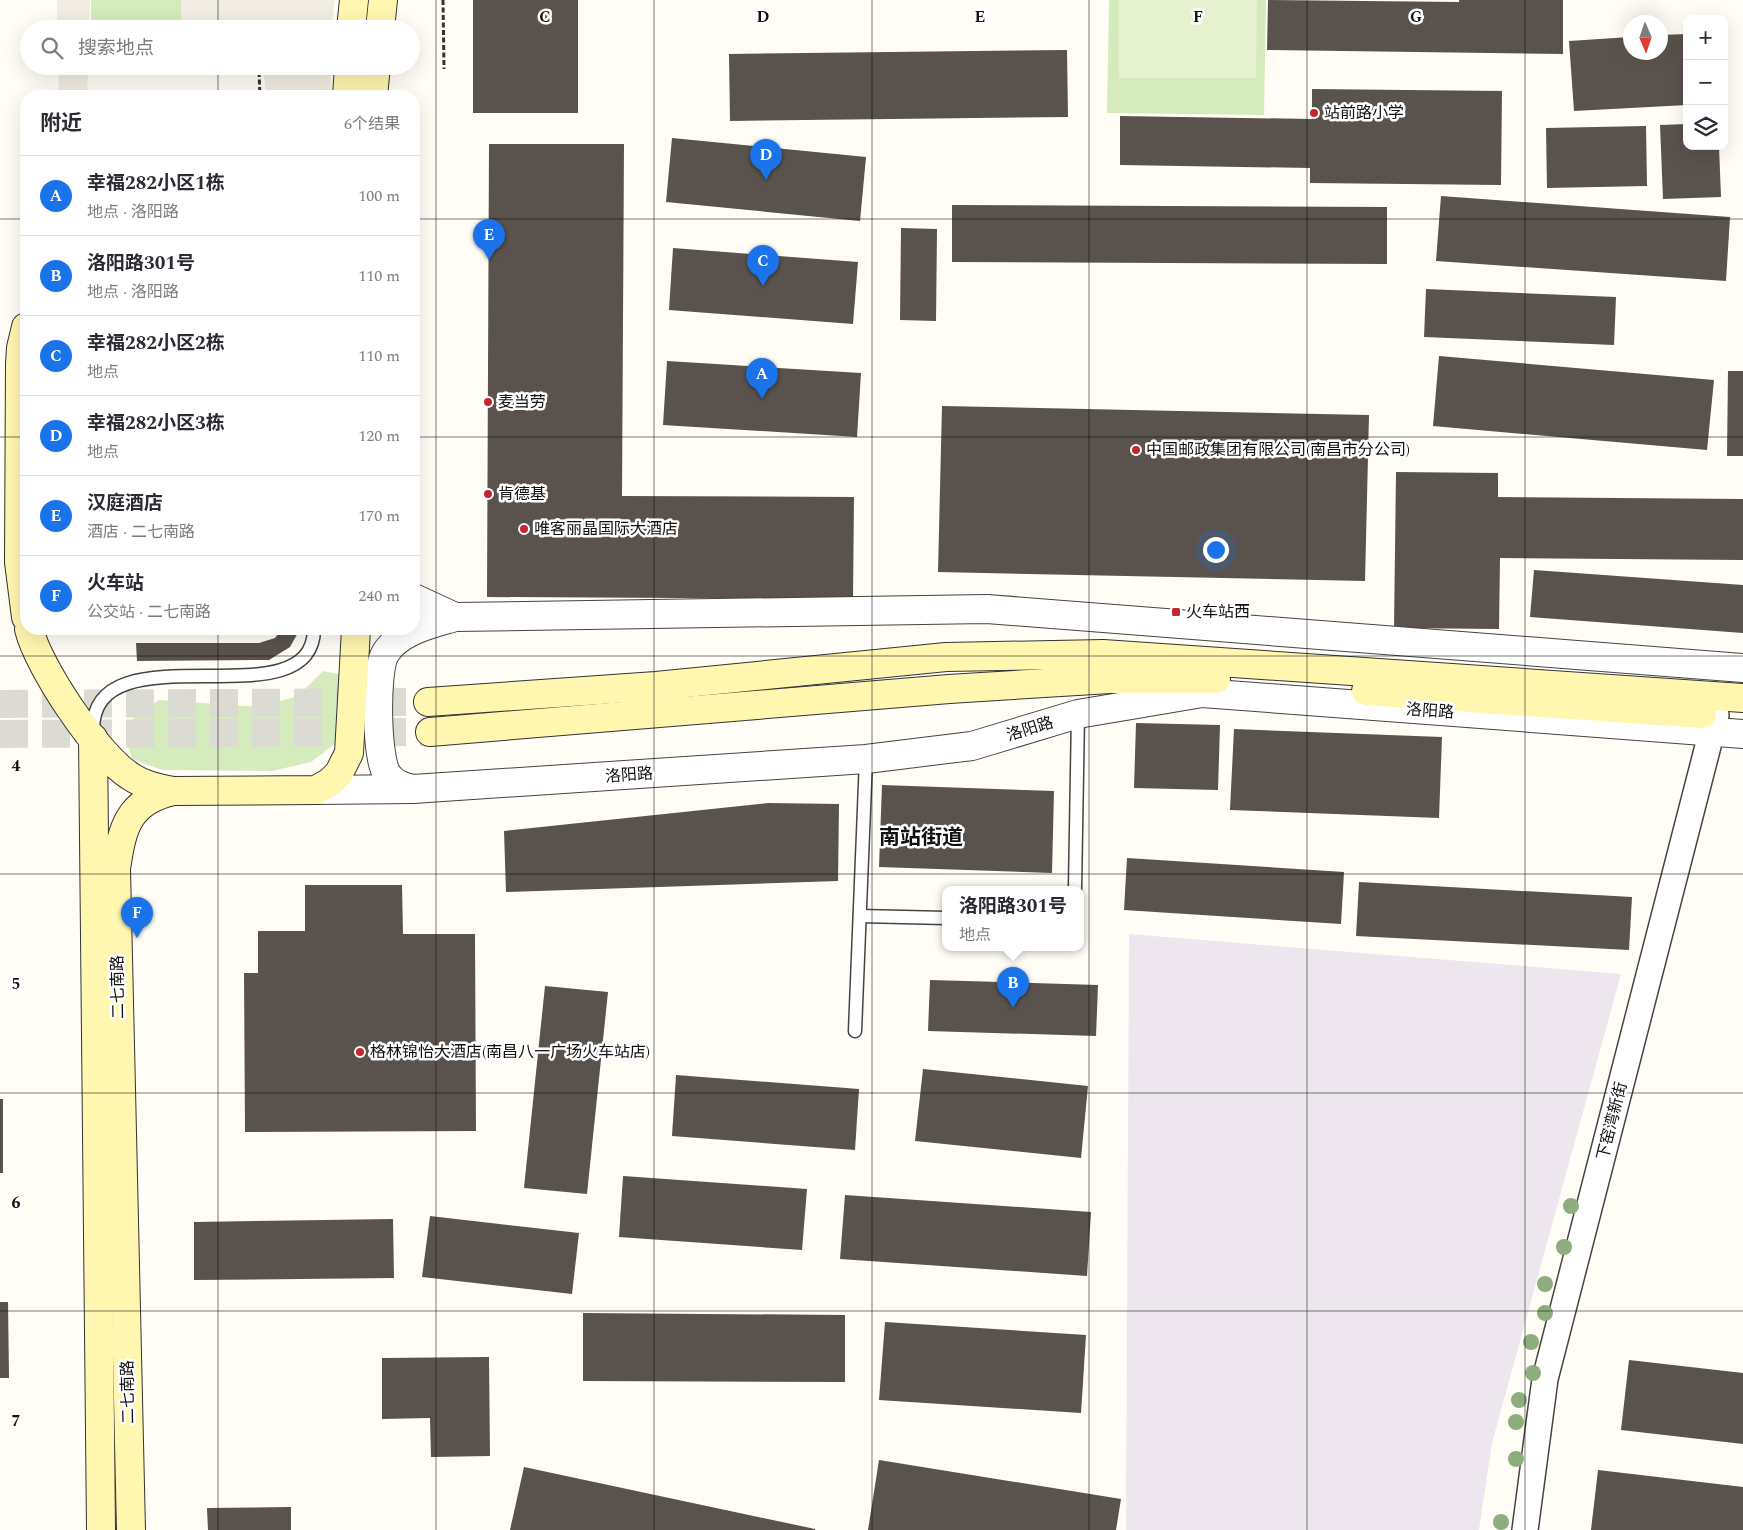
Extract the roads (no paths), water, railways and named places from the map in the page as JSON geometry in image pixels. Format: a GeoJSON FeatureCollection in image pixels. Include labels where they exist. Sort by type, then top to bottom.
{"type":"FeatureCollection","features":[{"type":"Feature","properties":{"kind":"main road"},"geometry":{"type":"LineString","coordinates":[[352,20],[354,0]]}},
{"type":"Feature","properties":{"kind":"main road"},"geometry":{"type":"LineString","coordinates":[[381,20],[383,0]]}},
{"type":"Feature","properties":{"kind":"main road"},"geometry":{"type":"LineString","coordinates":[[347,90],[348,75]]}},
{"type":"Feature","properties":{"kind":"main road"},"geometry":{"type":"LineString","coordinates":[[374,90],[375,75]]}},
{"type":"Feature","properties":{"kind":"main road"},"geometry":{"type":"LineString","coordinates":[[20,348],[20,364]]}},
{"type":"Feature","properties":{"kind":"main road"},"geometry":{"type":"LineString","coordinates":[[32,635],[52,680],[111,762],[129,776],[151,786],[173,791]]}},
{"type":"Feature","properties":{"kind":"main road"},"geometry":{"type":"LineString","coordinates":[[316,790],[330,782],[339,773],[349,753],[356,635]]}},
{"type":"Feature","properties":{"kind":"main road"},"geometry":{"type":"LineString","coordinates":[[428,702],[656,686],[946,657],[1103,654],[1743,698]]}},
{"type":"Feature","properties":{"kind":"main road","name":"洛阳路"},"geometry":{"type":"LineString","coordinates":[[430,732],[940,689],[1110,679],[1208,678],[1714,724],[1743,717]]}},
{"type":"Feature","properties":{"kind":"main road","name":"二七南路"},"geometry":{"type":"LineString","coordinates":[[93,738],[101,1530]]}},
{"type":"Feature","properties":{"kind":"main road","name":"二七南路"},"geometry":{"type":"LineString","coordinates":[[131,1530],[116,869],[120,837],[124,825],[133,813],[145,801],[159,794],[173,791],[316,790]]}},
{"type":"Feature","properties":{"kind":"street"},"geometry":{"type":"LineString","coordinates":[[420,601],[437,611],[455,617],[987,609],[1743,668]]}},
{"type":"Feature","properties":{"kind":"street"},"geometry":{"type":"LineString","coordinates":[[420,630],[455,617]]}},
{"type":"Feature","properties":{"kind":"street"},"geometry":{"type":"LineString","coordinates":[[406,635],[391,647],[382,662],[379,723],[381,756],[384,768],[394,782],[413,789]]}},
{"type":"Feature","properties":{"kind":"street","name":"洛阳路"},"geometry":{"type":"LineString","coordinates":[[316,790],[413,789],[866,759],[972,746],[1078,714],[1202,693],[1714,724],[1743,734]]}},
{"type":"Feature","properties":{"kind":"street","name":"下窑湾新街"},"geometry":{"type":"LineString","coordinates":[[1525,1530],[1545,1379],[1714,724]]}},
{"type":"Feature","properties":{"kind":"lane"},"geometry":{"type":"LineString","coordinates":[[93,738],[93,718],[96,710],[108,694],[124,684],[147,678],[271,674],[300,661],[309,648],[312,635]]}},
{"type":"Feature","properties":{"kind":"lane"},"geometry":{"type":"LineString","coordinates":[[1075,886],[1078,714]]}},
{"type":"Feature","properties":{"kind":"lane"},"geometry":{"type":"LineString","coordinates":[[855,1031],[866,759]]}},
{"type":"Feature","properties":{"kind":"lane"},"geometry":{"type":"LineString","coordinates":[[860,916],[942,918]]}},
{"type":"Feature","properties":{"kind":"tunnel"},"geometry":{"type":"LineString","coordinates":[[0,704],[428,702]]}},
{"type":"Feature","properties":{"kind":"tunnel"},"geometry":{"type":"LineString","coordinates":[[0,734],[430,732]]}},
{"type":"Feature","properties":{"kind":"place","name":"站前路小学"},"geometry":{"type":"Point","coordinates":[1314,113]}},
{"type":"Feature","properties":{"kind":"place","name":"幸福282小区3栋"},"geometry":{"type":"Point","coordinates":[766,180]}},
{"type":"Feature","properties":{"kind":"place","name":"汉庭酒店"},"geometry":{"type":"Point","coordinates":[489,260]}},
{"type":"Feature","properties":{"kind":"place","name":"幸福282小区2栋"},"geometry":{"type":"Point","coordinates":[763,286]}},
{"type":"Feature","properties":{"kind":"place","name":"幸福282小区1栋"},"geometry":{"type":"Point","coordinates":[762,399]}},
{"type":"Feature","properties":{"kind":"place","name":"麦当劳"},"geometry":{"type":"Point","coordinates":[488,402]}},
{"type":"Feature","properties":{"kind":"place","name":"中国邮政集团有限公司(南昌市分公司)"},"geometry":{"type":"Point","coordinates":[1136,450]}},
{"type":"Feature","properties":{"kind":"place","name":"肯德基"},"geometry":{"type":"Point","coordinates":[488,494]}},
{"type":"Feature","properties":{"kind":"place","name":"唯客丽晶国际大酒店"},"geometry":{"type":"Point","coordinates":[524,529]}},
{"type":"Feature","properties":{"kind":"place","name":"火车站西"},"geometry":{"type":"Point","coordinates":[1176,612]}},
{"type":"Feature","properties":{"kind":"place","name":"火车站"},"geometry":{"type":"Point","coordinates":[137,938]}},
{"type":"Feature","properties":{"kind":"place","name":"洛阳路301号"},"geometry":{"type":"Point","coordinates":[1013,1008]}},
{"type":"Feature","properties":{"kind":"place","name":"格林锦怡大酒店(南昌八一广场火车站店)"},"geometry":{"type":"Point","coordinates":[360,1052]}},
{"type":"Feature","properties":{"kind":"district","name":"南站街道"},"geometry":{"type":"Point","coordinates":[921,838]}}]}
